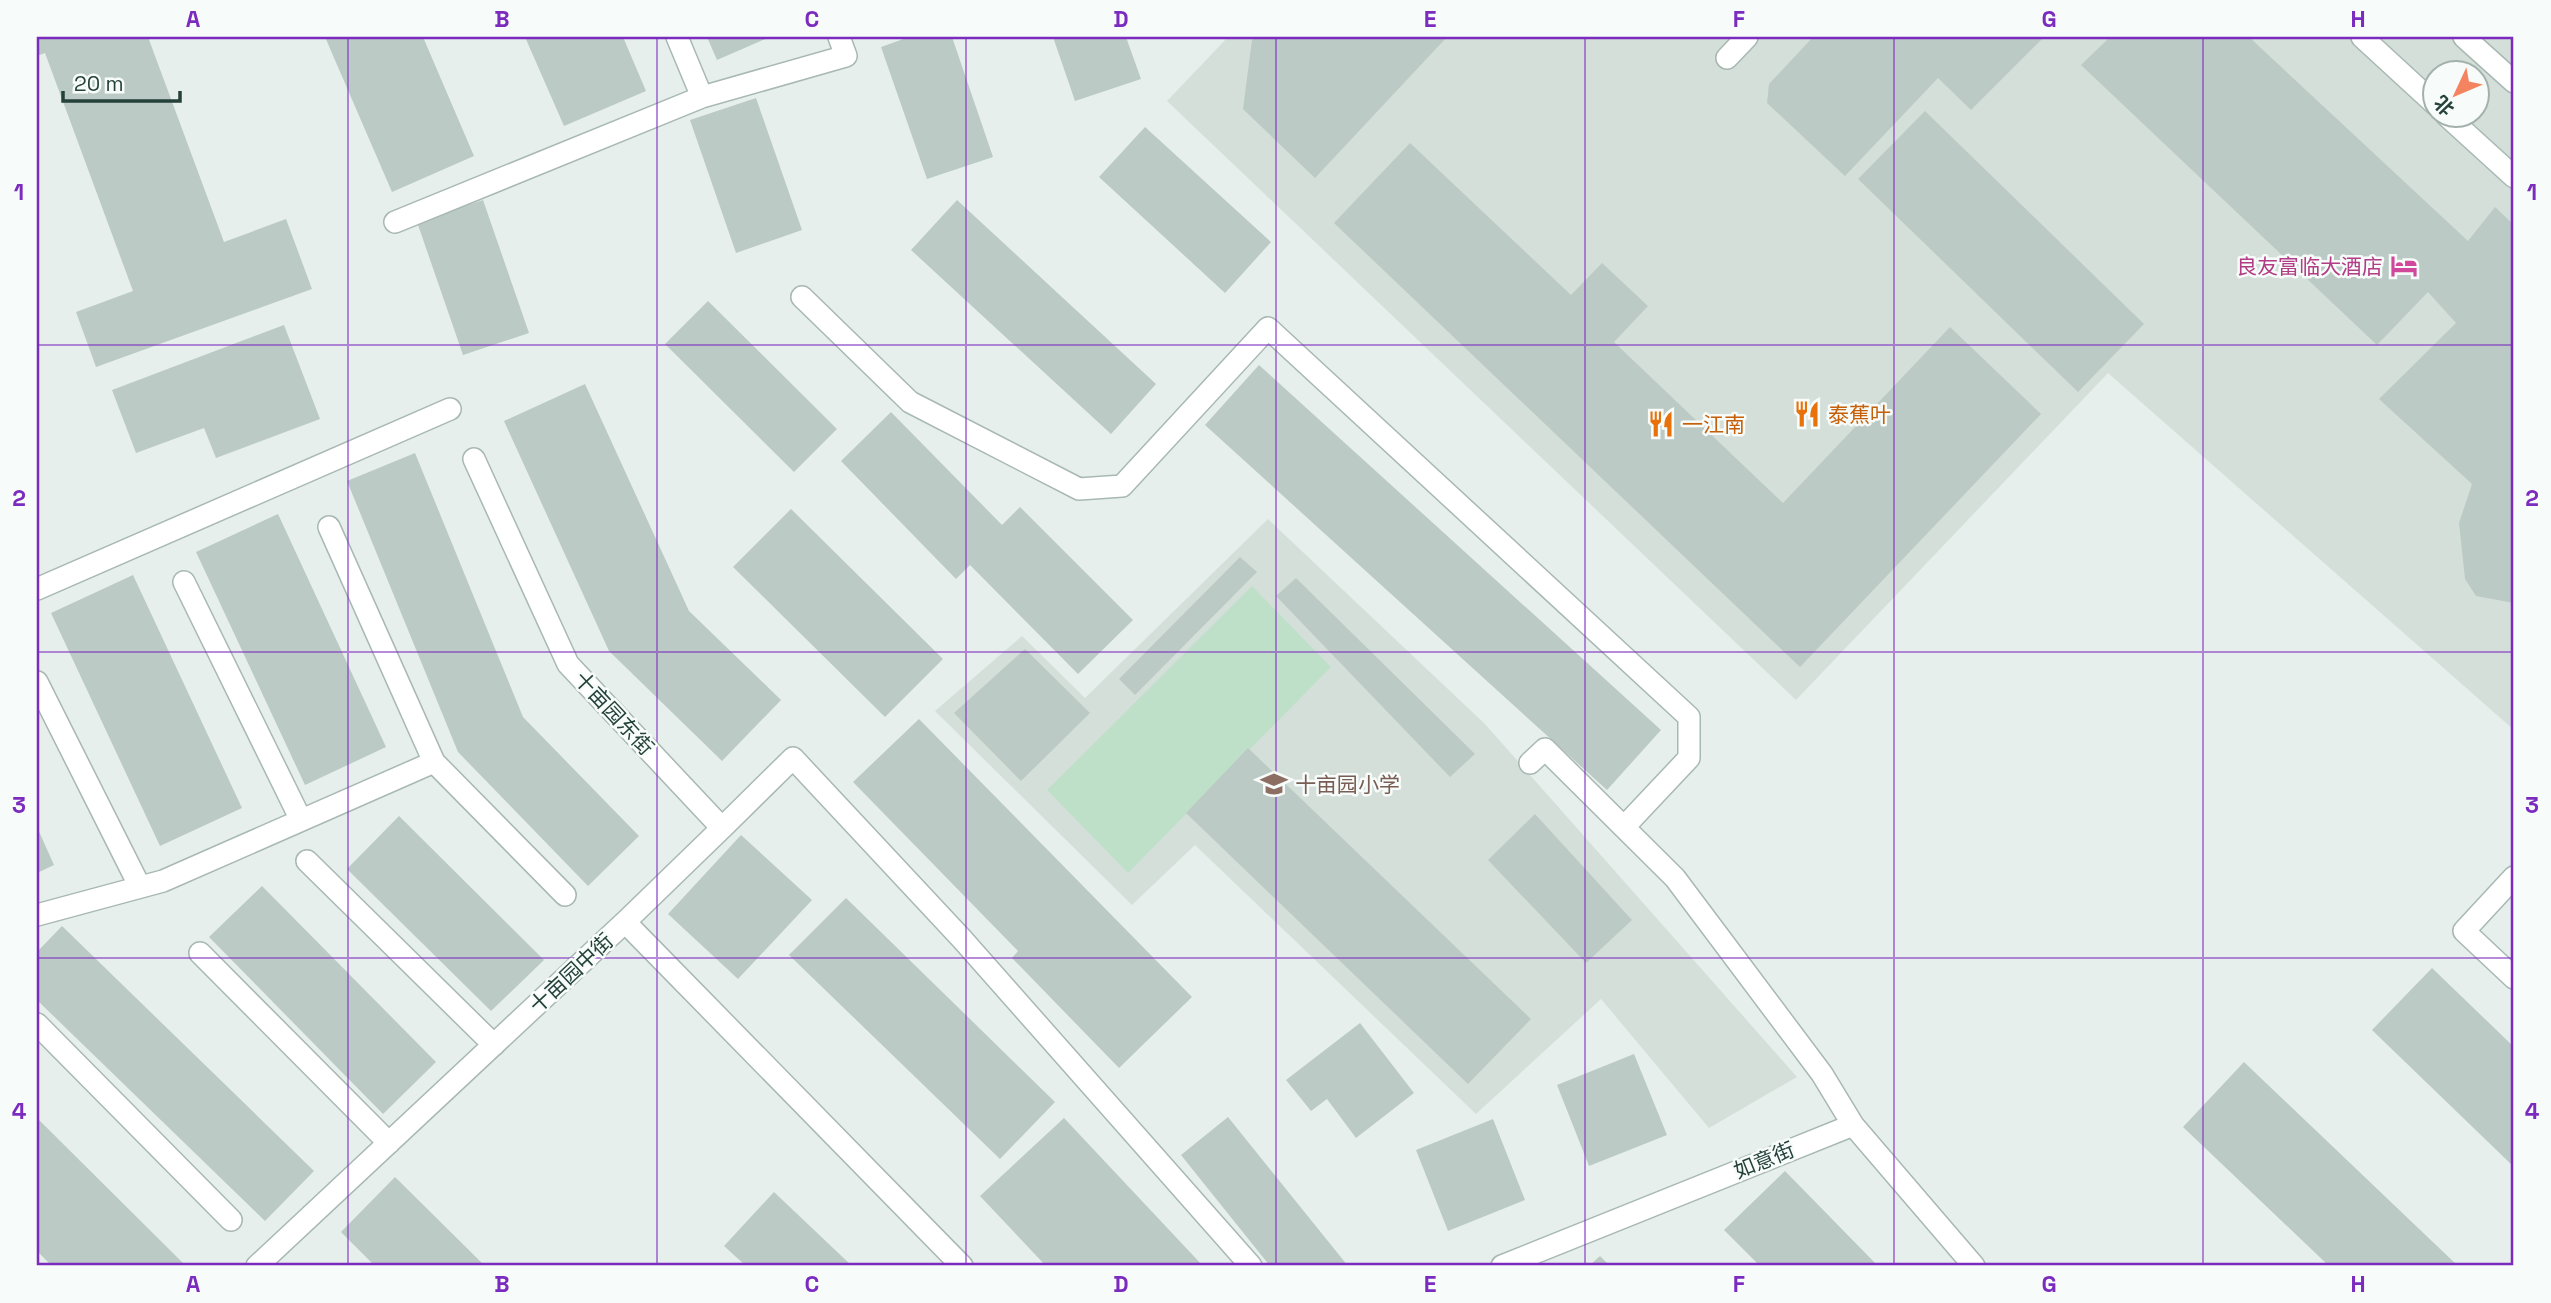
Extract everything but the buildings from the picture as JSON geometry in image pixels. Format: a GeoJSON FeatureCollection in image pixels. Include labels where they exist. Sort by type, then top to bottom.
{"type":"FeatureCollection","features":[{"type":"Feature","properties":{"kind":"street"},"geometry":{"type":"LineString","coordinates":[[677,37],[702,97]]}},
{"type":"Feature","properties":{"kind":"street"},"geometry":{"type":"LineString","coordinates":[[395,222],[702,97],[846,56],[839,37]]}},
{"type":"Feature","properties":{"kind":"street"},"geometry":{"type":"LineString","coordinates":[[1727,58],[1747,37]]}},
{"type":"Feature","properties":{"kind":"street"},"geometry":{"type":"LineString","coordinates":[[2362,37],[2422,93]]}},
{"type":"Feature","properties":{"kind":"street"},"geometry":{"type":"LineString","coordinates":[[2464,37],[2514,82]]}},
{"type":"Feature","properties":{"kind":"street"},"geometry":{"type":"LineString","coordinates":[[2462,130],[2514,177]]}},
{"type":"Feature","properties":{"kind":"street"},"geometry":{"type":"LineString","coordinates":[[802,296],[910,402],[1079,489],[1122,486],[1268,328],[1689,717],[1689,758],[1624,827]]}},
{"type":"Feature","properties":{"kind":"street"},"geometry":{"type":"LineString","coordinates":[[37,589],[450,409]]}},
{"type":"Feature","properties":{"kind":"street","name":"十亩园东街"},"geometry":{"type":"LineString","coordinates":[[474,459],[568,664],[722,828]]}},
{"type":"Feature","properties":{"kind":"street"},"geometry":{"type":"LineString","coordinates":[[329,527],[434,762],[565,895]]}},
{"type":"Feature","properties":{"kind":"street"},"geometry":{"type":"LineString","coordinates":[[184,582],[301,820]]}},
{"type":"Feature","properties":{"kind":"street"},"geometry":{"type":"LineString","coordinates":[[37,682],[140,887]]}},
{"type":"Feature","properties":{"kind":"street"},"geometry":{"type":"LineString","coordinates":[[1531,763],[1545,749],[1675,878],[1822,1074],[1853,1125],[1974,1266]]}},
{"type":"Feature","properties":{"kind":"street"},"geometry":{"type":"LineString","coordinates":[[625,922],[793,758],[962,939],[1251,1266]]}},
{"type":"Feature","properties":{"kind":"street"},"geometry":{"type":"LineString","coordinates":[[37,915],[163,881],[434,762]]}},
{"type":"Feature","properties":{"kind":"street"},"geometry":{"type":"LineString","coordinates":[[307,861],[494,1045]]}},
{"type":"Feature","properties":{"kind":"street"},"geometry":{"type":"LineString","coordinates":[[2514,877],[2465,931],[2514,978]]}},
{"type":"Feature","properties":{"kind":"street","name":"十亩园中街"},"geometry":{"type":"LineString","coordinates":[[257,1266],[625,922],[962,1266]]}},
{"type":"Feature","properties":{"kind":"street"},"geometry":{"type":"LineString","coordinates":[[200,953],[389,1143]]}},
{"type":"Feature","properties":{"kind":"street"},"geometry":{"type":"LineString","coordinates":[[37,1024],[230,1220]]}},
{"type":"Feature","properties":{"kind":"street","name":"如意街"},"geometry":{"type":"LineString","coordinates":[[1502,1266],[1853,1125]]}},
{"type":"Feature","properties":{"kind":"shaded area"},"geometry":{"type":"Polygon","coordinates":[[[1228,37],[2514,37],[2514,730],[2108,373],[1796,700],[1167,101],[1228,37]]]}},
{"type":"Feature","properties":{"kind":"shaded area","name":"十亩园小学"},"geometry":{"type":"Polygon","coordinates":[[[1268,519],[1485,724],[1797,1077],[1709,1128],[1601,999],[1476,1114],[1195,845],[1132,905],[935,711],[1022,636],[1085,698],[1268,519]]]}},
{"type":"Feature","properties":{"kind":"green space"},"geometry":{"type":"Polygon","coordinates":[[[1252,586],[1331,667],[1128,873],[1047,790],[1252,586]]]}},
{"type":"Feature","properties":{"kind":"place","name":"良友富临大酒店"},"geometry":{"type":"Point","coordinates":[2404,266]}},
{"type":"Feature","properties":{"kind":"place","name":"泰蕉叶"},"geometry":{"type":"Point","coordinates":[1807,414]}},
{"type":"Feature","properties":{"kind":"place","name":"一江南"},"geometry":{"type":"Point","coordinates":[1661,424]}},
{"type":"Feature","properties":{"kind":"place","name":"十亩园小学"},"geometry":{"type":"Point","coordinates":[1274,784]}}]}
